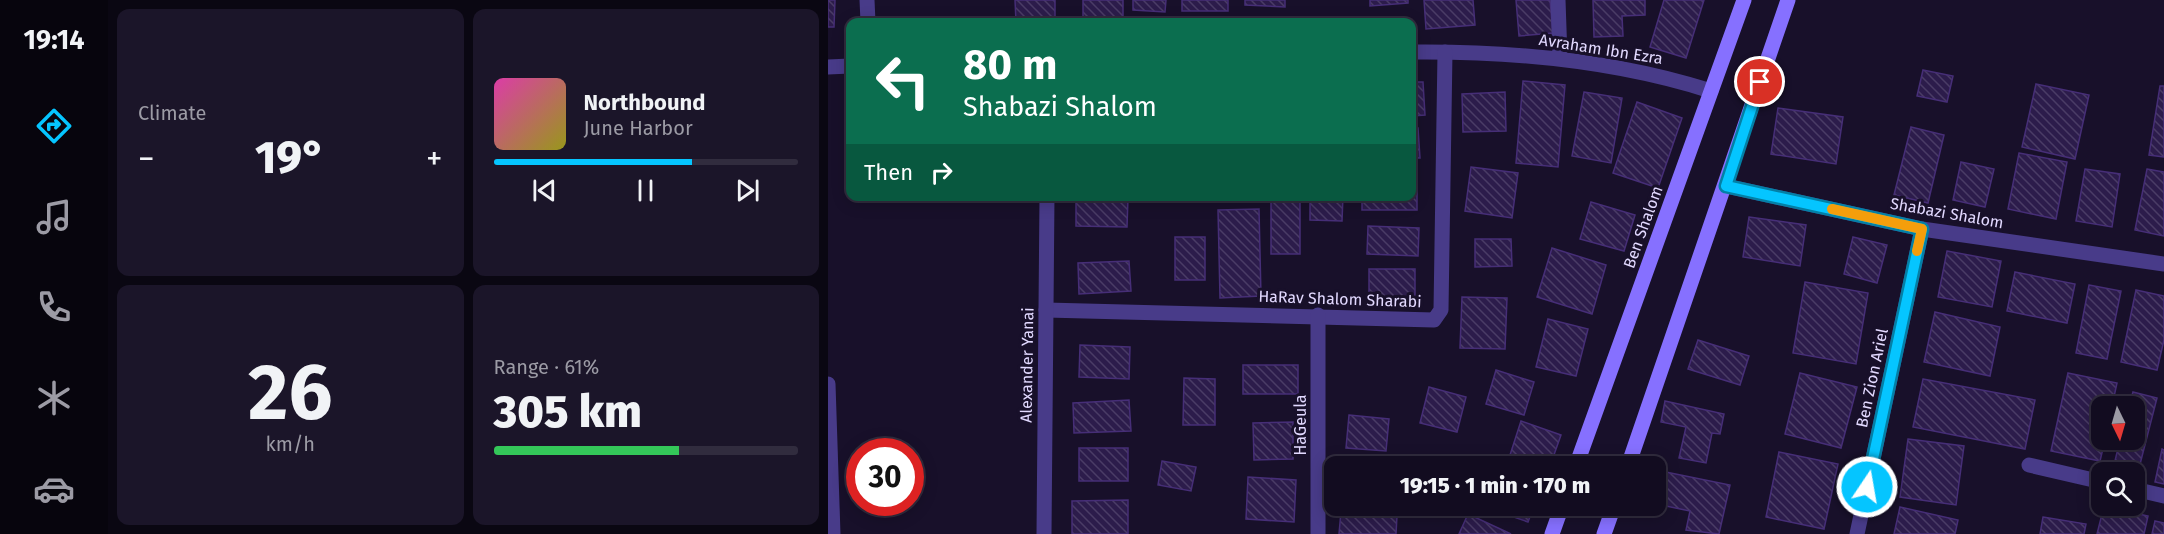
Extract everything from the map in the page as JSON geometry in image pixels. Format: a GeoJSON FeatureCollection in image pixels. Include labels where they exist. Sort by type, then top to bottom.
{"type":"FeatureCollection","features":[{"type":"Feature","properties":{"kind":"main road","name":"Ben Shalom"},"geometry":{"type":"LineString","coordinates":[[1580,456],[1744,0]]}},
{"type":"Feature","properties":{"kind":"main road"},"geometry":{"type":"LineString","coordinates":[[1632,456],[1788,0]]}},
{"type":"Feature","properties":{"kind":"main road"},"geometry":{"type":"LineString","coordinates":[[1552,534],[1558,516]]}},
{"type":"Feature","properties":{"kind":"main road"},"geometry":{"type":"LineString","coordinates":[[1604,534],[1610,516]]}},
{"type":"Feature","properties":{"kind":"street"},"geometry":{"type":"LineString","coordinates":[[867,0],[868,18]]}},
{"type":"Feature","properties":{"kind":"street"},"geometry":{"type":"LineString","coordinates":[[1558,0],[1560,57]]}},
{"type":"Feature","properties":{"kind":"street","name":"Avraham Ibn Ezra"},"geometry":{"type":"LineString","coordinates":[[1416,52],[1560,57],[1667,77],[1711,91]]}},
{"type":"Feature","properties":{"kind":"street","name":"HaRav Shalom Sharabi"},"geometry":{"type":"LineString","coordinates":[[1046,310],[1318,315],[1434,320],[1441,310],[1445,52]]}},
{"type":"Feature","properties":{"kind":"street"},"geometry":{"type":"LineString","coordinates":[[828,67],[846,66]]}},
{"type":"Feature","properties":{"kind":"street","name":"Shabazi Shalom"},"geometry":{"type":"LineString","coordinates":[[1726,186],[1922,229],[2164,264]]}},
{"type":"Feature","properties":{"kind":"street","name":"Alexander Yanai"},"geometry":{"type":"LineString","coordinates":[[1044,534],[1047,201]]}},
{"type":"Feature","properties":{"kind":"street","name":"Ben Zion Ariel"},"geometry":{"type":"LineString","coordinates":[[1857,534],[1922,229]]}},
{"type":"Feature","properties":{"kind":"street","name":"HaGeula"},"geometry":{"type":"LineString","coordinates":[[1318,315],[1318,534]]}},
{"type":"Feature","properties":{"kind":"street"},"geometry":{"type":"LineString","coordinates":[[828,384],[832,534]]}},
{"type":"Feature","properties":{"kind":"street"},"geometry":{"type":"LineString","coordinates":[[2029,465],[2091,479]]}},
{"type":"Feature","properties":{"kind":"street"},"geometry":{"type":"LineString","coordinates":[[2145,492],[2164,496]]}},
{"type":"Feature","properties":{"kind":"building"},"geometry":{"type":"Polygon","coordinates":[[[828,0],[835,0],[834,27],[828,27],[828,0]]]}},
{"type":"Feature","properties":{"kind":"building"},"geometry":{"type":"Polygon","coordinates":[[[1015,0],[1055,0],[1055,18],[1016,18],[1015,0]]]}},
{"type":"Feature","properties":{"kind":"building"},"geometry":{"type":"Polygon","coordinates":[[[1083,0],[1123,0],[1123,18],[1083,18],[1083,0]]]}},
{"type":"Feature","properties":{"kind":"building"},"geometry":{"type":"Polygon","coordinates":[[[1133,0],[1166,0],[1165,12],[1133,10],[1133,0]]]}},
{"type":"Feature","properties":{"kind":"building"},"geometry":{"type":"Polygon","coordinates":[[[1182,0],[1228,0],[1228,11],[1182,11],[1182,0]]]}},
{"type":"Feature","properties":{"kind":"building"},"geometry":{"type":"Polygon","coordinates":[[[1245,0],[1285,0],[1285,7],[1245,5],[1245,0]]]}},
{"type":"Feature","properties":{"kind":"building"},"geometry":{"type":"Polygon","coordinates":[[[1370,0],[1408,0],[1408,3],[1370,6],[1370,0]]]}},
{"type":"Feature","properties":{"kind":"building"},"geometry":{"type":"Polygon","coordinates":[[[1424,0],[1473,0],[1475,25],[1426,29],[1424,0]]]}},
{"type":"Feature","properties":{"kind":"building"},"geometry":{"type":"Polygon","coordinates":[[[1516,0],[1550,0],[1553,33],[1519,36],[1516,0]]]}},
{"type":"Feature","properties":{"kind":"building"},"geometry":{"type":"Polygon","coordinates":[[[1593,0],[1645,0],[1645,15],[1622,16],[1623,36],[1594,37],[1593,0]]]}},
{"type":"Feature","properties":{"kind":"building"},"geometry":{"type":"Polygon","coordinates":[[[1664,0],[1704,0],[1686,58],[1650,47],[1664,0]]]}},
{"type":"Feature","properties":{"kind":"building"},"geometry":{"type":"Polygon","coordinates":[[[1923,70],[1953,76],[1947,102],[1917,96],[1923,70]]]}},
{"type":"Feature","properties":{"kind":"building"},"geometry":{"type":"Polygon","coordinates":[[[1523,81],[1565,85],[1558,167],[1516,163],[1523,81]]]}},
{"type":"Feature","properties":{"kind":"building"},"geometry":{"type":"Polygon","coordinates":[[[1416,82],[1423,82],[1425,115],[1416,116],[1416,82]]]}},
{"type":"Feature","properties":{"kind":"building"},"geometry":{"type":"Polygon","coordinates":[[[2036,84],[2089,95],[2075,159],[2022,147],[2036,84]]]}},
{"type":"Feature","properties":{"kind":"building"},"geometry":{"type":"Polygon","coordinates":[[[2160,86],[2164,86],[2164,157],[2149,155],[2160,86]]]}},
{"type":"Feature","properties":{"kind":"building"},"geometry":{"type":"Polygon","coordinates":[[[1505,92],[1506,131],[1463,132],[1462,94],[1505,92]]]}},
{"type":"Feature","properties":{"kind":"building"},"geometry":{"type":"Polygon","coordinates":[[[1584,92],[1622,98],[1611,163],[1572,156],[1584,92]]]}},
{"type":"Feature","properties":{"kind":"building"},"geometry":{"type":"Polygon","coordinates":[[[1637,102],[1682,118],[1658,188],[1613,173],[1637,102]]]}},
{"type":"Feature","properties":{"kind":"building"},"geometry":{"type":"Polygon","coordinates":[[[1778,108],[1843,117],[1836,164],[1771,154],[1778,108]]]}},
{"type":"Feature","properties":{"kind":"building"},"geometry":{"type":"Polygon","coordinates":[[[1911,127],[1944,135],[1928,203],[1894,195],[1911,127]]]}},
{"type":"Feature","properties":{"kind":"building"},"geometry":{"type":"Polygon","coordinates":[[[1416,128],[1418,128],[1420,158],[1416,158],[1416,128]]]}},
{"type":"Feature","properties":{"kind":"building"},"geometry":{"type":"Polygon","coordinates":[[[2019,153],[2067,162],[2056,219],[2008,209],[2019,153]]]}},
{"type":"Feature","properties":{"kind":"building"},"geometry":{"type":"Polygon","coordinates":[[[1961,162],[1994,169],[1985,207],[1953,200],[1961,162]]]}},
{"type":"Feature","properties":{"kind":"building"},"geometry":{"type":"Polygon","coordinates":[[[1471,167],[1518,173],[1512,218],[1465,211],[1471,167]]]}},
{"type":"Feature","properties":{"kind":"building"},"geometry":{"type":"Polygon","coordinates":[[[2085,169],[2120,174],[2112,227],[2076,221],[2085,169]]]}},
{"type":"Feature","properties":{"kind":"building"},"geometry":{"type":"Polygon","coordinates":[[[2147,169],[2164,172],[2164,236],[2135,230],[2147,169]]]}},
{"type":"Feature","properties":{"kind":"building"},"geometry":{"type":"Polygon","coordinates":[[[1417,179],[1417,210],[1362,210],[1362,201],[1416,201],[1417,179]]]}},
{"type":"Feature","properties":{"kind":"building"},"geometry":{"type":"Polygon","coordinates":[[[1076,201],[1128,201],[1127,227],[1076,226],[1076,201]]]}},
{"type":"Feature","properties":{"kind":"building"},"geometry":{"type":"Polygon","coordinates":[[[1271,201],[1300,201],[1300,254],[1271,254],[1271,201]]]}},
{"type":"Feature","properties":{"kind":"building"},"geometry":{"type":"Polygon","coordinates":[[[1310,201],[1343,201],[1342,221],[1310,220],[1310,201]]]}},
{"type":"Feature","properties":{"kind":"building"},"geometry":{"type":"Polygon","coordinates":[[[1591,202],[1635,215],[1624,251],[1580,239],[1591,202]]]}},
{"type":"Feature","properties":{"kind":"building"},"geometry":{"type":"Polygon","coordinates":[[[1259,209],[1261,296],[1220,298],[1218,210],[1259,209]]]}},
{"type":"Feature","properties":{"kind":"building"},"geometry":{"type":"Polygon","coordinates":[[[1749,217],[1806,225],[1800,266],[1743,257],[1749,217]]]}},
{"type":"Feature","properties":{"kind":"building"},"geometry":{"type":"Polygon","coordinates":[[[1368,226],[1419,228],[1418,256],[1367,254],[1368,226]]]}},
{"type":"Feature","properties":{"kind":"building"},"geometry":{"type":"Polygon","coordinates":[[[1175,237],[1205,237],[1205,280],[1175,280],[1175,237]]]}},
{"type":"Feature","properties":{"kind":"building"},"geometry":{"type":"Polygon","coordinates":[[[1853,237],[1887,245],[1877,283],[1844,274],[1853,237]]]}},
{"type":"Feature","properties":{"kind":"building"},"geometry":{"type":"Polygon","coordinates":[[[1475,239],[1511,239],[1512,266],[1475,267],[1475,239]]]}},
{"type":"Feature","properties":{"kind":"building"},"geometry":{"type":"Polygon","coordinates":[[[1552,248],[1606,265],[1592,314],[1537,297],[1552,248]]]}},
{"type":"Feature","properties":{"kind":"building"},"geometry":{"type":"Polygon","coordinates":[[[1947,251],[2001,261],[1992,307],[1938,297],[1947,251]]]}},
{"type":"Feature","properties":{"kind":"building"},"geometry":{"type":"Polygon","coordinates":[[[1129,261],[1131,291],[1079,294],[1078,263],[1129,261]]]}},
{"type":"Feature","properties":{"kind":"building"},"geometry":{"type":"Polygon","coordinates":[[[1369,269],[1415,269],[1415,300],[1369,300],[1369,269]]]}},
{"type":"Feature","properties":{"kind":"building"},"geometry":{"type":"Polygon","coordinates":[[[2015,272],[2075,284],[2067,323],[2007,311],[2015,272]]]}},
{"type":"Feature","properties":{"kind":"building"},"geometry":{"type":"Polygon","coordinates":[[[1805,282],[1868,293],[1856,364],[1793,353],[1805,282]]]}},
{"type":"Feature","properties":{"kind":"building"},"geometry":{"type":"Polygon","coordinates":[[[2089,285],[2121,291],[2107,359],[2076,353],[2089,285]]]}},
{"type":"Feature","properties":{"kind":"building"},"geometry":{"type":"Polygon","coordinates":[[[2136,290],[2164,296],[2164,340],[2157,370],[2121,362],[2136,290]]]}},
{"type":"Feature","properties":{"kind":"building"},"geometry":{"type":"Polygon","coordinates":[[[1462,297],[1507,298],[1505,349],[1460,348],[1462,297]]]}},
{"type":"Feature","properties":{"kind":"building"},"geometry":{"type":"Polygon","coordinates":[[[1935,312],[2000,327],[1990,376],[1924,362],[1935,312]]]}},
{"type":"Feature","properties":{"kind":"building"},"geometry":{"type":"Polygon","coordinates":[[[1548,319],[1588,329],[1576,376],[1536,367],[1548,319]]]}},
{"type":"Feature","properties":{"kind":"building"},"geometry":{"type":"Polygon","coordinates":[[[1698,340],[1749,356],[1740,385],[1688,369],[1698,340]]]}},
{"type":"Feature","properties":{"kind":"building"},"geometry":{"type":"Polygon","coordinates":[[[1080,345],[1130,347],[1129,379],[1079,377],[1080,345]]]}},
{"type":"Feature","properties":{"kind":"building"},"geometry":{"type":"Polygon","coordinates":[[[1243,365],[1298,365],[1298,394],[1243,394],[1243,365]]]}},
{"type":"Feature","properties":{"kind":"building"},"geometry":{"type":"Polygon","coordinates":[[[1496,370],[1534,382],[1524,415],[1486,404],[1496,370]]]}},
{"type":"Feature","properties":{"kind":"building"},"geometry":{"type":"Polygon","coordinates":[[[1800,373],[1857,387],[1841,448],[1785,434],[1800,373]]]}},
{"type":"Feature","properties":{"kind":"building"},"geometry":{"type":"Polygon","coordinates":[[[2068,373],[2117,383],[2114,396],[2091,396],[2091,450],[2103,450],[2100,461],[2051,451],[2068,373]]]}},
{"type":"Feature","properties":{"kind":"building"},"geometry":{"type":"Polygon","coordinates":[[[1184,378],[1215,379],[1215,425],[1183,425],[1184,378]]]}},
{"type":"Feature","properties":{"kind":"building"},"geometry":{"type":"Polygon","coordinates":[[[1923,379],[2035,400],[2025,449],[1913,427],[1923,379]]]}},
{"type":"Feature","properties":{"kind":"building"},"geometry":{"type":"Polygon","coordinates":[[[1429,387],[1466,397],[1457,432],[1420,423],[1429,387]]]}},
{"type":"Feature","properties":{"kind":"building"},"geometry":{"type":"Polygon","coordinates":[[[2133,392],[2157,398],[2145,445],[2145,396],[2132,396],[2133,392]]]}},
{"type":"Feature","properties":{"kind":"building"},"geometry":{"type":"Polygon","coordinates":[[[1129,400],[1131,431],[1074,433],[1073,403],[1129,400]]]}},
{"type":"Feature","properties":{"kind":"building"},"geometry":{"type":"Polygon","coordinates":[[[1665,401],[1724,414],[1720,434],[1712,433],[1706,463],[1679,458],[1686,427],[1661,422],[1665,401]]]}},
{"type":"Feature","properties":{"kind":"building"},"geometry":{"type":"Polygon","coordinates":[[[1349,415],[1389,419],[1386,451],[1346,448],[1349,415]]]}},
{"type":"Feature","properties":{"kind":"building"},"geometry":{"type":"Polygon","coordinates":[[[1521,421],[1561,435],[1554,456],[1510,455],[1521,421]]]}},
{"type":"Feature","properties":{"kind":"building"},"geometry":{"type":"Polygon","coordinates":[[[1293,422],[1293,459],[1254,460],[1253,423],[1293,422]]]}},
{"type":"Feature","properties":{"kind":"building"},"geometry":{"type":"Polygon","coordinates":[[[1908,439],[1964,446],[1956,505],[1900,497],[1908,439]]]}},
{"type":"Feature","properties":{"kind":"building"},"geometry":{"type":"Polygon","coordinates":[[[1079,448],[1128,448],[1128,481],[1079,481],[1079,448]]]}},
{"type":"Feature","properties":{"kind":"building"},"geometry":{"type":"Polygon","coordinates":[[[2162,449],[2164,450],[2164,484],[2155,482],[2162,449]]]}},
{"type":"Feature","properties":{"kind":"building"},"geometry":{"type":"Polygon","coordinates":[[[2118,450],[2144,450],[2141,462],[2115,462],[2118,450]]]}},
{"type":"Feature","properties":{"kind":"building"},"geometry":{"type":"Polygon","coordinates":[[[1779,452],[1838,464],[1824,529],[1766,517],[1779,452]]]}},
{"type":"Feature","properties":{"kind":"building"},"geometry":{"type":"Polygon","coordinates":[[[1162,461],[1196,467],[1191,491],[1158,485],[1162,461]]]}},
{"type":"Feature","properties":{"kind":"building"},"geometry":{"type":"Polygon","coordinates":[[[1666,472],[1730,485],[1719,534],[1686,530],[1690,511],[1666,506],[1666,472]]]}},
{"type":"Feature","properties":{"kind":"building"},"geometry":{"type":"Polygon","coordinates":[[[1248,477],[1296,480],[1294,522],[1246,519],[1248,477]]]}},
{"type":"Feature","properties":{"kind":"building"},"geometry":{"type":"Polygon","coordinates":[[[1128,500],[1128,534],[1072,534],[1072,501],[1128,500]]]}},
{"type":"Feature","properties":{"kind":"building"},"geometry":{"type":"Polygon","coordinates":[[[1900,507],[1958,520],[1955,534],[1894,534],[1900,507]]]}},
{"type":"Feature","properties":{"kind":"building"},"geometry":{"type":"Polygon","coordinates":[[[1341,516],[1397,516],[1396,534],[1339,534],[1341,516]]]}},
{"type":"Feature","properties":{"kind":"building"},"geometry":{"type":"Polygon","coordinates":[[[1467,516],[1472,516],[1511,534],[1459,534],[1467,516]]]}},
{"type":"Feature","properties":{"kind":"building"},"geometry":{"type":"Polygon","coordinates":[[[1511,516],[1530,516],[1528,522],[1511,516]]]}},
{"type":"Feature","properties":{"kind":"building"},"geometry":{"type":"Polygon","coordinates":[[[2102,516],[2148,516],[2144,534],[2097,534],[2102,516]]]}},
{"type":"Feature","properties":{"kind":"building"},"geometry":{"type":"Polygon","coordinates":[[[2043,517],[2086,524],[2084,534],[2040,534],[2043,517]]]}},
{"type":"Feature","properties":{"kind":"building"},"geometry":{"type":"Polygon","coordinates":[[[2155,521],[2164,523],[2164,534],[2152,534],[2155,521]]]}},
{"type":"Feature","properties":{"kind":"slow traffic"},"geometry":{"type":"LineString","coordinates":[[1832,209],[1922,229],[1917,251]]}},
{"type":"Feature","properties":{"kind":"route"},"geometry":{"type":"LineString","coordinates":[[1760,82],[1726,186],[1922,229],[1867,487]]}}]}
